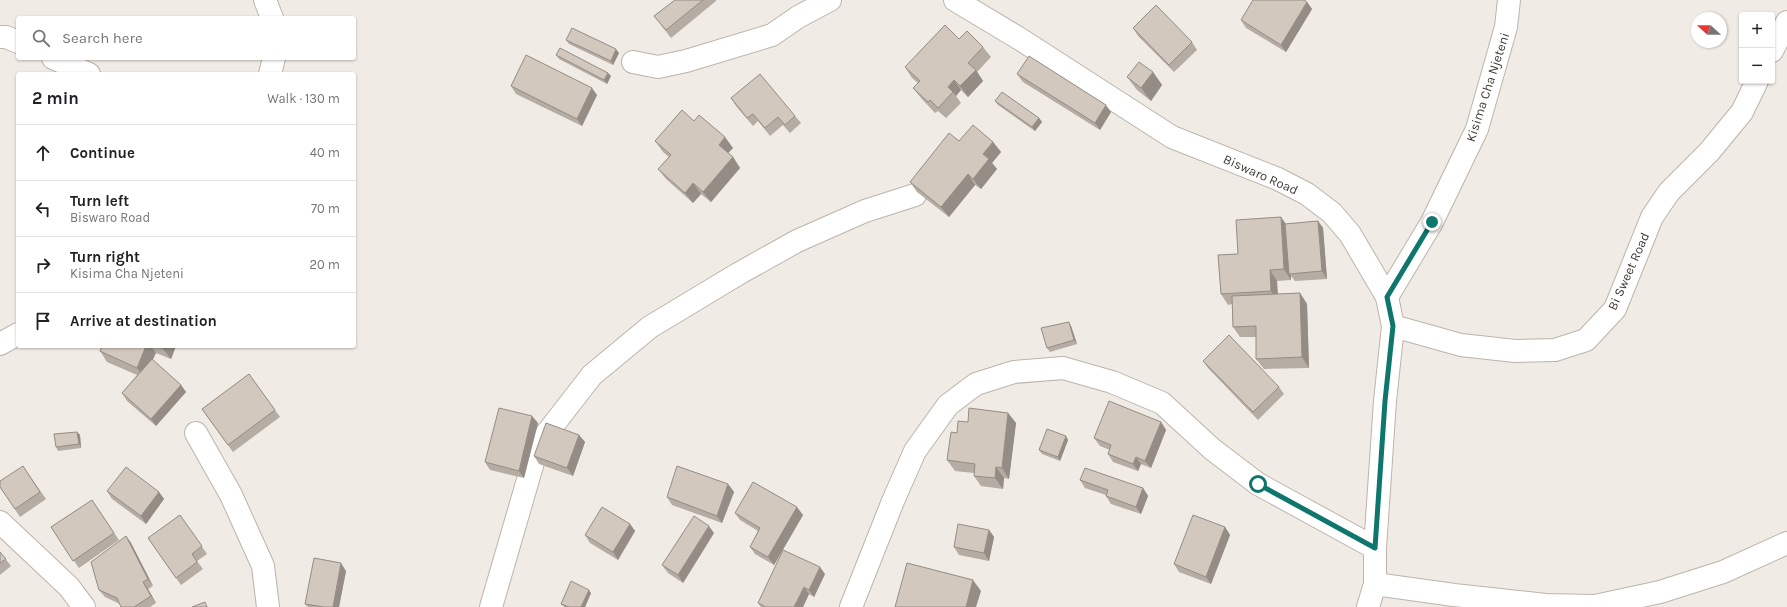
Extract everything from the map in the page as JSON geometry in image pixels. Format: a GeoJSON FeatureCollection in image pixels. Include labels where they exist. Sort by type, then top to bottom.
{"type":"FeatureCollection","features":[{"type":"Feature","properties":{"kind":"street"},"geometry":{"type":"LineString","coordinates":[[265,0],[271,16]]}},
{"type":"Feature","properties":{"kind":"street"},"geometry":{"type":"LineString","coordinates":[[634,62],[658,67],[686,62],[772,35],[798,17],[830,0]]}},
{"type":"Feature","properties":{"kind":"street","name":"Biswaro Road"},"geometry":{"type":"LineString","coordinates":[[955,0],[1020,39],[1172,137],[1278,179],[1307,194],[1332,213],[1350,234],[1387,297],[1393,326],[1385,401],[1375,548],[1375,584],[1368,607]]}},
{"type":"Feature","properties":{"kind":"street","name":"Kisima Cha Njeteni"},"geometry":{"type":"LineString","coordinates":[[1387,297],[1432,222],[1477,129],[1506,27],[1509,0]]}},
{"type":"Feature","properties":{"kind":"street"},"geometry":{"type":"LineString","coordinates":[[1774,48],[1787,22]]}},
{"type":"Feature","properties":{"kind":"street"},"geometry":{"type":"LineString","coordinates":[[0,37],[6,37],[16,41]]}},
{"type":"Feature","properties":{"kind":"street"},"geometry":{"type":"LineString","coordinates":[[58,60],[84,72]]}},
{"type":"Feature","properties":{"kind":"street"},"geometry":{"type":"LineString","coordinates":[[270,72],[274,60]]}},
{"type":"Feature","properties":{"kind":"street","name":"Bi Sweet Road"},"geometry":{"type":"LineString","coordinates":[[1393,326],[1461,345],[1515,351],[1555,350],[1586,340],[1615,309],[1652,217],[1669,192],[1710,152],[1742,112],[1756,84]]}},
{"type":"Feature","properties":{"kind":"street"},"geometry":{"type":"LineString","coordinates":[[491,607],[534,459],[547,433],[592,375],[650,327],[744,270],[797,241],[865,211],[915,195]]}},
{"type":"Feature","properties":{"kind":"street"},"geometry":{"type":"LineString","coordinates":[[0,344],[16,335]]}},
{"type":"Feature","properties":{"kind":"street"},"geometry":{"type":"LineString","coordinates":[[851,607],[893,501],[915,451],[948,405],[976,384],[1014,372],[1063,368],[1112,382],[1162,403],[1212,449],[1258,484],[1375,548]]}},
{"type":"Feature","properties":{"kind":"street"},"geometry":{"type":"LineString","coordinates":[[196,433],[231,495],[262,566],[268,607]]}},
{"type":"Feature","properties":{"kind":"street"},"geometry":{"type":"LineString","coordinates":[[0,522],[69,587],[84,607]]}},
{"type":"Feature","properties":{"kind":"street"},"geometry":{"type":"LineString","coordinates":[[1375,584],[1454,595],[1546,605],[1595,606],[1660,592],[1723,572],[1787,543]]}},
{"type":"Feature","properties":{"kind":"building"},"geometry":{"type":"Polygon","coordinates":[[[675,0],[703,0],[666,30],[654,16],[675,0]]]}},
{"type":"Feature","properties":{"kind":"building"},"geometry":{"type":"Polygon","coordinates":[[[1253,0],[1304,0],[1307,2],[1281,45],[1241,20],[1253,0]]]}},
{"type":"Feature","properties":{"kind":"building"},"geometry":{"type":"Polygon","coordinates":[[[1156,5],[1192,42],[1169,65],[1133,28],[1156,5]]]}},
{"type":"Feature","properties":{"kind":"building"},"geometry":{"type":"Polygon","coordinates":[[[945,25],[959,39],[967,31],[983,47],[968,63],[976,70],[960,86],[954,80],[948,87],[953,92],[938,108],[930,100],[928,102],[913,88],[920,81],[905,67],[945,25]]]}},
{"type":"Feature","properties":{"kind":"building"},"geometry":{"type":"Polygon","coordinates":[[[572,28],[616,49],[611,61],[566,40],[572,28]]]}},
{"type":"Feature","properties":{"kind":"building"},"geometry":{"type":"Polygon","coordinates":[[[560,48],[608,73],[604,80],[556,55],[560,48]]]}},
{"type":"Feature","properties":{"kind":"building"},"geometry":{"type":"Polygon","coordinates":[[[526,55],[592,88],[577,119],[511,86],[526,55]]]}},
{"type":"Feature","properties":{"kind":"building"},"geometry":{"type":"Polygon","coordinates":[[[1029,56],[1106,105],[1095,123],[1017,74],[1029,56]]]}},
{"type":"Feature","properties":{"kind":"building"},"geometry":{"type":"Polygon","coordinates":[[[1139,62],[1153,72],[1141,88],[1127,77],[1139,62]]]}},
{"type":"Feature","properties":{"kind":"building"},"geometry":{"type":"Polygon","coordinates":[[[760,74],[795,116],[785,125],[778,117],[765,128],[753,114],[747,118],[731,98],[760,74]]]}},
{"type":"Feature","properties":{"kind":"building"},"geometry":{"type":"Polygon","coordinates":[[[1002,92],[1039,118],[1032,127],[995,101],[1002,92]]]}},
{"type":"Feature","properties":{"kind":"building"},"geometry":{"type":"Polygon","coordinates":[[[682,110],[694,121],[699,115],[725,137],[719,145],[733,157],[703,192],[693,183],[685,193],[658,169],[671,155],[655,141],[682,110]]]}},
{"type":"Feature","properties":{"kind":"building"},"geometry":{"type":"Polygon","coordinates":[[[973,125],[993,142],[983,154],[989,159],[973,179],[968,174],[941,207],[910,182],[949,133],[959,141],[973,125]]]}},
{"type":"Feature","properties":{"kind":"building"},"geometry":{"type":"Polygon","coordinates":[[[1281,217],[1284,269],[1270,270],[1271,291],[1221,294],[1218,255],[1238,254],[1236,220],[1281,217]]]}},
{"type":"Feature","properties":{"kind":"building"},"geometry":{"type":"Polygon","coordinates":[[[1318,221],[1322,271],[1289,274],[1285,224],[1318,221]]]}},
{"type":"Feature","properties":{"kind":"building"},"geometry":{"type":"Polygon","coordinates":[[[1300,293],[1302,357],[1256,359],[1256,326],[1233,327],[1232,296],[1300,293]]]}},
{"type":"Feature","properties":{"kind":"building"},"geometry":{"type":"Polygon","coordinates":[[[1069,322],[1074,340],[1047,348],[1041,328],[1069,322]]]}},
{"type":"Feature","properties":{"kind":"building"},"geometry":{"type":"Polygon","coordinates":[[[1229,335],[1279,387],[1253,412],[1203,361],[1229,335]]]}},
{"type":"Feature","properties":{"kind":"building"},"geometry":{"type":"Polygon","coordinates":[[[101,348],[145,348],[137,368],[100,351],[101,348]]]}},
{"type":"Feature","properties":{"kind":"building"},"geometry":{"type":"Polygon","coordinates":[[[152,359],[181,385],[151,419],[122,393],[152,359]]]}},
{"type":"Feature","properties":{"kind":"building"},"geometry":{"type":"Polygon","coordinates":[[[249,374],[275,410],[228,445],[202,409],[249,374]]]}},
{"type":"Feature","properties":{"kind":"building"},"geometry":{"type":"Polygon","coordinates":[[[1109,401],[1161,422],[1145,461],[1136,457],[1133,464],[1108,454],[1111,445],[1094,438],[1109,401]]]}},
{"type":"Feature","properties":{"kind":"building"},"geometry":{"type":"Polygon","coordinates":[[[499,408],[532,416],[519,471],[485,462],[499,408]]]}},
{"type":"Feature","properties":{"kind":"building"},"geometry":{"type":"Polygon","coordinates":[[[969,408],[1008,413],[1002,468],[996,467],[995,478],[974,476],[975,464],[947,460],[951,432],[957,433],[958,421],[968,422],[969,408]]]}},
{"type":"Feature","properties":{"kind":"building"},"geometry":{"type":"Polygon","coordinates":[[[546,423],[579,435],[567,468],[534,456],[546,423]]]}},
{"type":"Feature","properties":{"kind":"building"},"geometry":{"type":"Polygon","coordinates":[[[1047,429],[1066,436],[1058,457],[1039,450],[1047,429]]]}},
{"type":"Feature","properties":{"kind":"building"},"geometry":{"type":"Polygon","coordinates":[[[77,432],[79,444],[56,447],[54,434],[77,432]]]}},
{"type":"Feature","properties":{"kind":"building"},"geometry":{"type":"Polygon","coordinates":[[[23,466],[40,492],[15,509],[0,487],[0,481],[23,466]]]}},
{"type":"Feature","properties":{"kind":"building"},"geometry":{"type":"Polygon","coordinates":[[[677,466],[728,484],[717,516],[667,497],[677,466]]]}},
{"type":"Feature","properties":{"kind":"building"},"geometry":{"type":"Polygon","coordinates":[[[126,467],[159,492],[141,516],[107,491],[126,467]]]}},
{"type":"Feature","properties":{"kind":"building"},"geometry":{"type":"Polygon","coordinates":[[[1085,468],[1143,488],[1136,507],[1106,496],[1108,490],[1080,480],[1085,468]]]}},
{"type":"Feature","properties":{"kind":"building"},"geometry":{"type":"Polygon","coordinates":[[[753,482],[797,507],[768,557],[750,547],[760,528],[735,513],[753,482]]]}},
{"type":"Feature","properties":{"kind":"building"},"geometry":{"type":"Polygon","coordinates":[[[92,500],[114,533],[73,561],[51,527],[92,500]]]}},
{"type":"Feature","properties":{"kind":"building"},"geometry":{"type":"Polygon","coordinates":[[[602,507],[630,524],[613,552],[585,535],[602,507]]]}},
{"type":"Feature","properties":{"kind":"building"},"geometry":{"type":"Polygon","coordinates":[[[180,515],[202,546],[192,554],[197,562],[176,578],[148,538],[180,515]]]}},
{"type":"Feature","properties":{"kind":"building"},"geometry":{"type":"Polygon","coordinates":[[[1193,515],[1225,527],[1206,577],[1174,564],[1193,515]]]}},
{"type":"Feature","properties":{"kind":"building"},"geometry":{"type":"Polygon","coordinates":[[[694,516],[709,526],[678,575],[662,565],[694,516]]]}},
{"type":"Feature","properties":{"kind":"building"},"geometry":{"type":"Polygon","coordinates":[[[958,524],[989,530],[984,553],[954,547],[958,524]]]}},
{"type":"Feature","properties":{"kind":"building"},"geometry":{"type":"Polygon","coordinates":[[[126,536],[148,579],[143,582],[151,596],[134,607],[121,607],[117,598],[99,590],[91,562],[126,536]]]}},
{"type":"Feature","properties":{"kind":"building"},"geometry":{"type":"Polygon","coordinates":[[[783,550],[820,567],[809,590],[804,587],[794,607],[766,607],[758,603],[783,550]]]}},
{"type":"Feature","properties":{"kind":"building"},"geometry":{"type":"Polygon","coordinates":[[[0,552],[6,559],[0,563],[0,552]]]}},
{"type":"Feature","properties":{"kind":"building"},"geometry":{"type":"Polygon","coordinates":[[[314,558],[341,563],[333,607],[305,604],[314,558]]]}},
{"type":"Feature","properties":{"kind":"building"},"geometry":{"type":"Polygon","coordinates":[[[907,563],[973,580],[966,607],[895,607],[907,563]]]}},
{"type":"Feature","properties":{"kind":"building"},"geometry":{"type":"Polygon","coordinates":[[[571,581],[589,590],[581,607],[569,607],[561,604],[571,581]]]}},
{"type":"Feature","properties":{"kind":"building"},"geometry":{"type":"Polygon","coordinates":[[[205,602],[207,607],[192,607],[205,602]]]}},
{"type":"Feature","properties":{"kind":"route"},"geometry":{"type":"LineString","coordinates":[[1258,484],[1375,548],[1385,401],[1393,326],[1387,297],[1432,222]]}}]}
